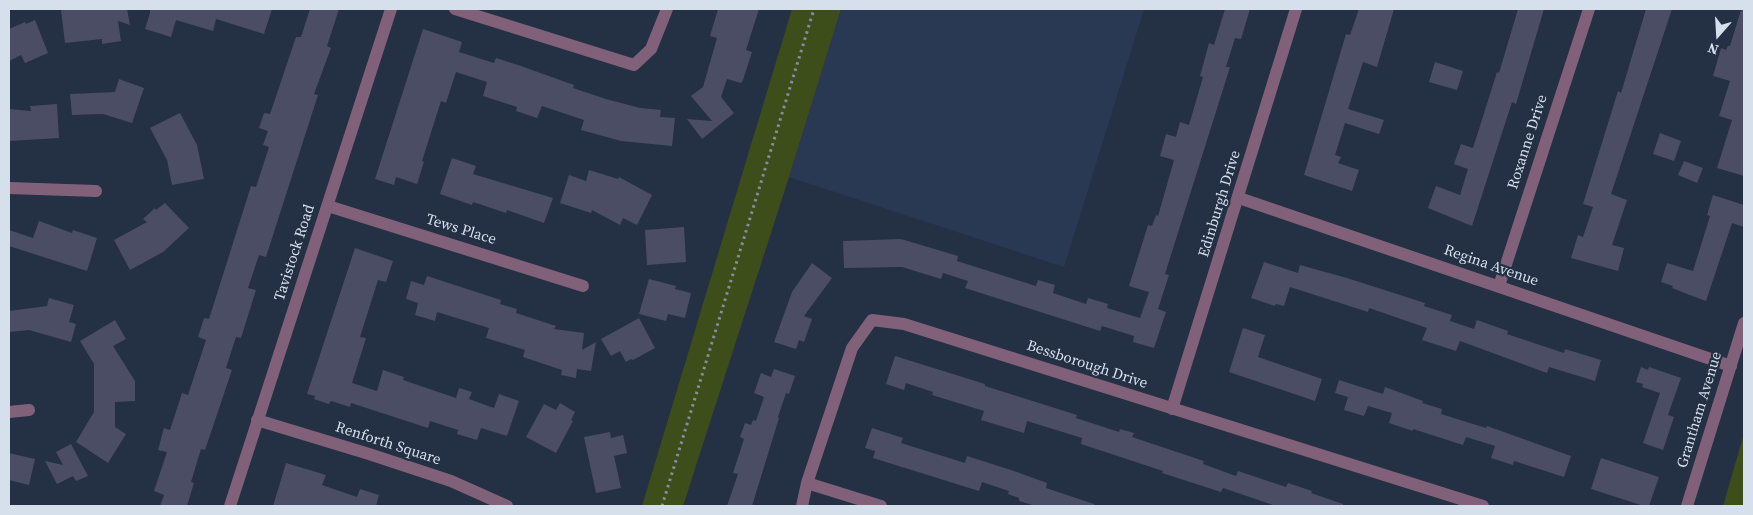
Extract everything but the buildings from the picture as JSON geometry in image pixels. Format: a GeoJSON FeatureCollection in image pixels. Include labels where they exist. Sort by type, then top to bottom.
{"type":"FeatureCollection","features":[{"type":"Feature","properties":{"kind":"street","name":"Tavistock Road"},"geometry":{"type":"LineString","coordinates":[[230,506],[391,9]]}},
{"type":"Feature","properties":{"kind":"street"},"geometry":{"type":"LineString","coordinates":[[455,9],[634,65],[651,49],[667,9]]}},
{"type":"Feature","properties":{"kind":"street","name":"Edinburgh Drive"},"geometry":{"type":"LineString","coordinates":[[1172,409],[1239,198],[1296,9]]}},
{"type":"Feature","properties":{"kind":"street","name":"Roxanne Drive"},"geometry":{"type":"LineString","coordinates":[[1499,286],[1588,9]]}},
{"type":"Feature","properties":{"kind":"street"},"geometry":{"type":"LineString","coordinates":[[9,188],[96,191]]}},
{"type":"Feature","properties":{"kind":"street","name":"Regina Avenue"},"geometry":{"type":"LineString","coordinates":[[1239,198],[1731,366]]}},
{"type":"Feature","properties":{"kind":"street","name":"Tews Place"},"geometry":{"type":"LineString","coordinates":[[328,206],[583,286]]}},
{"type":"Feature","properties":{"kind":"street","name":"Bessborough Drive"},"geometry":{"type":"LineString","coordinates":[[802,506],[807,482],[852,348],[872,320],[904,324],[1470,504],[1483,506]]}},
{"type":"Feature","properties":{"kind":"street","name":"Grantham Avenue"},"geometry":{"type":"LineString","coordinates":[[1687,506],[1744,323]]}},
{"type":"Feature","properties":{"kind":"street"},"geometry":{"type":"LineString","coordinates":[[9,412],[29,410]]}},
{"type":"Feature","properties":{"kind":"street","name":"Renforth Square"},"geometry":{"type":"LineString","coordinates":[[257,420],[451,481],[506,506]]}},
{"type":"Feature","properties":{"kind":"street"},"geometry":{"type":"LineString","coordinates":[[807,482],[881,506]]}},
{"type":"Feature","properties":{"kind":"path"},"geometry":{"type":"LineString","coordinates":[[662,506],[814,9]]}},
{"type":"Feature","properties":{"kind":"shaded area"},"geometry":{"type":"Polygon","coordinates":[[[841,9],[1144,9],[1064,267],[789,177],[841,9]]]}},
{"type":"Feature","properties":{"kind":"green space"},"geometry":{"type":"Polygon","coordinates":[[[792,9],[841,9],[683,506],[642,506],[792,9]]]}},
{"type":"Feature","properties":{"kind":"green space"},"geometry":{"type":"Polygon","coordinates":[[[1744,434],[1744,506],[1723,506],[1744,434]]]}}]}
